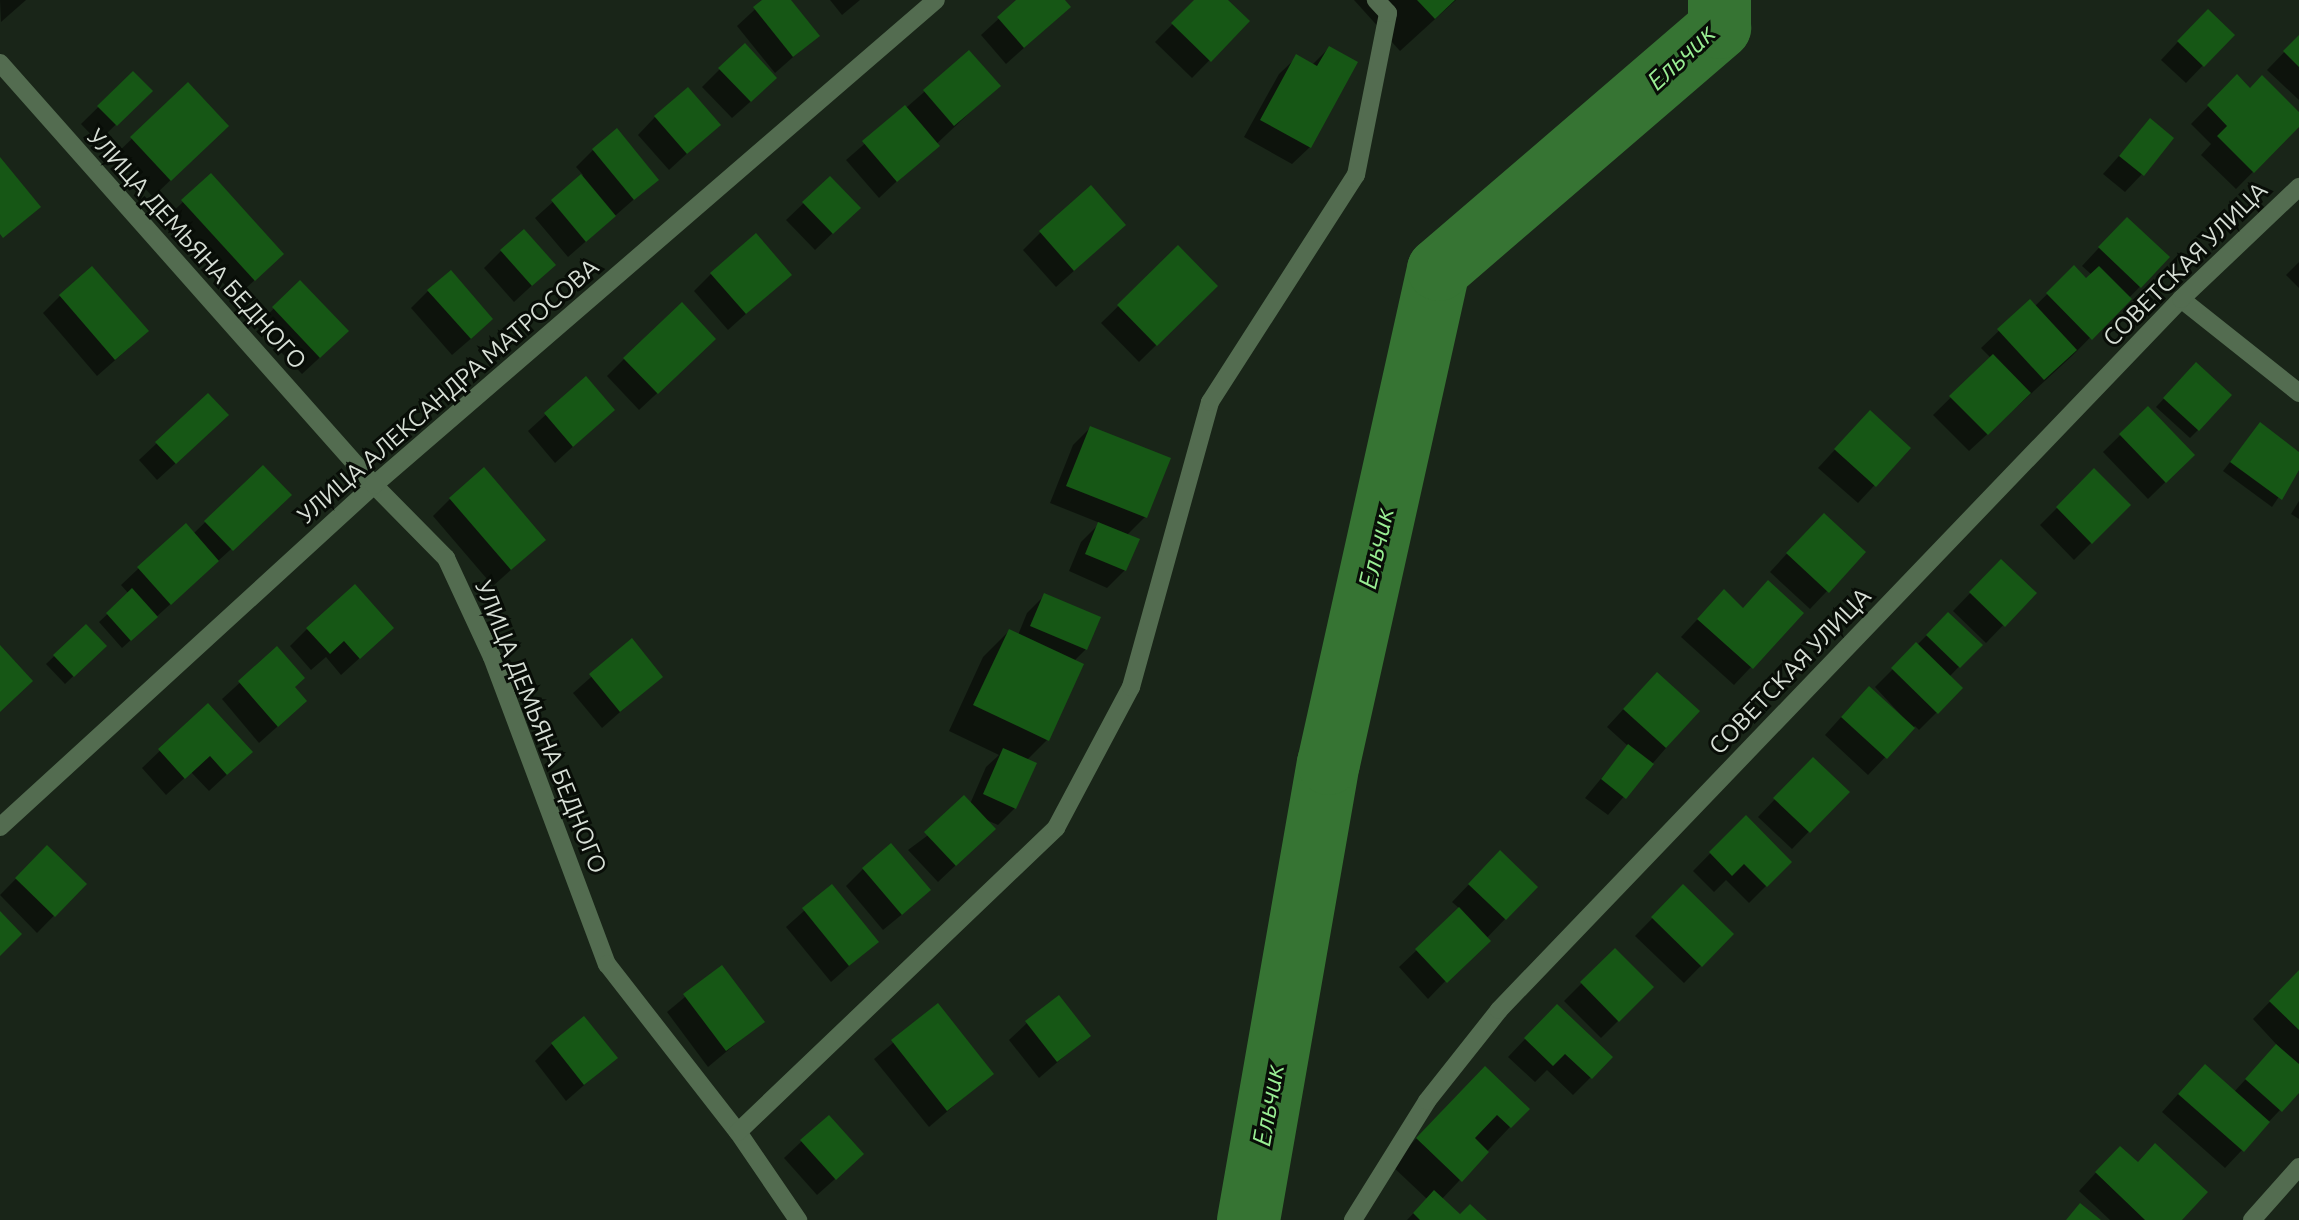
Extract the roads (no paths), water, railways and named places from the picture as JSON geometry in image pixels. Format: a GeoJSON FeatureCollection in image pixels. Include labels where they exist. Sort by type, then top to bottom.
{"type":"FeatureCollection","features":[{"type":"Feature","properties":{"kind":"street","name":"УЛИЦА АЛЕКСАНДРА МАТРОСОВА"},"geometry":{"type":"LineString","coordinates":[[0,827],[374,485],[936,0]]}},
{"type":"Feature","properties":{"kind":"street"},"geometry":{"type":"LineString","coordinates":[[738,1132],[1056,828],[1130,687],[1210,402],[1356,175],[1382,7]]}},
{"type":"Feature","properties":{"kind":"street","name":"УЛИЦА ДЕМЬЯНА БЕДНОГО"},"geometry":{"type":"LineString","coordinates":[[0,63],[374,485],[446,558],[492,657],[607,964],[738,1132],[798,1220]]}},
{"type":"Feature","properties":{"kind":"street","name":"СОВЕТСКАЯ УЛИЦА"},"geometry":{"type":"LineString","coordinates":[[1353,1220],[1426,1101],[1499,1010],[2181,299],[2299,187]]}},
{"type":"Feature","properties":{"kind":"street"},"geometry":{"type":"LineString","coordinates":[[2181,299],[2299,393]]}},
{"type":"Feature","properties":{"kind":"street"},"geometry":{"type":"LineString","coordinates":[[2252,1220],[2299,1167]]}},
{"type":"Feature","properties":{"kind":"waterway","name":"Ельчик"},"geometry":{"type":"LineString","coordinates":[[1248,1220],[1328,763],[1438,269],[1719,27],[1719,0]]}}]}
